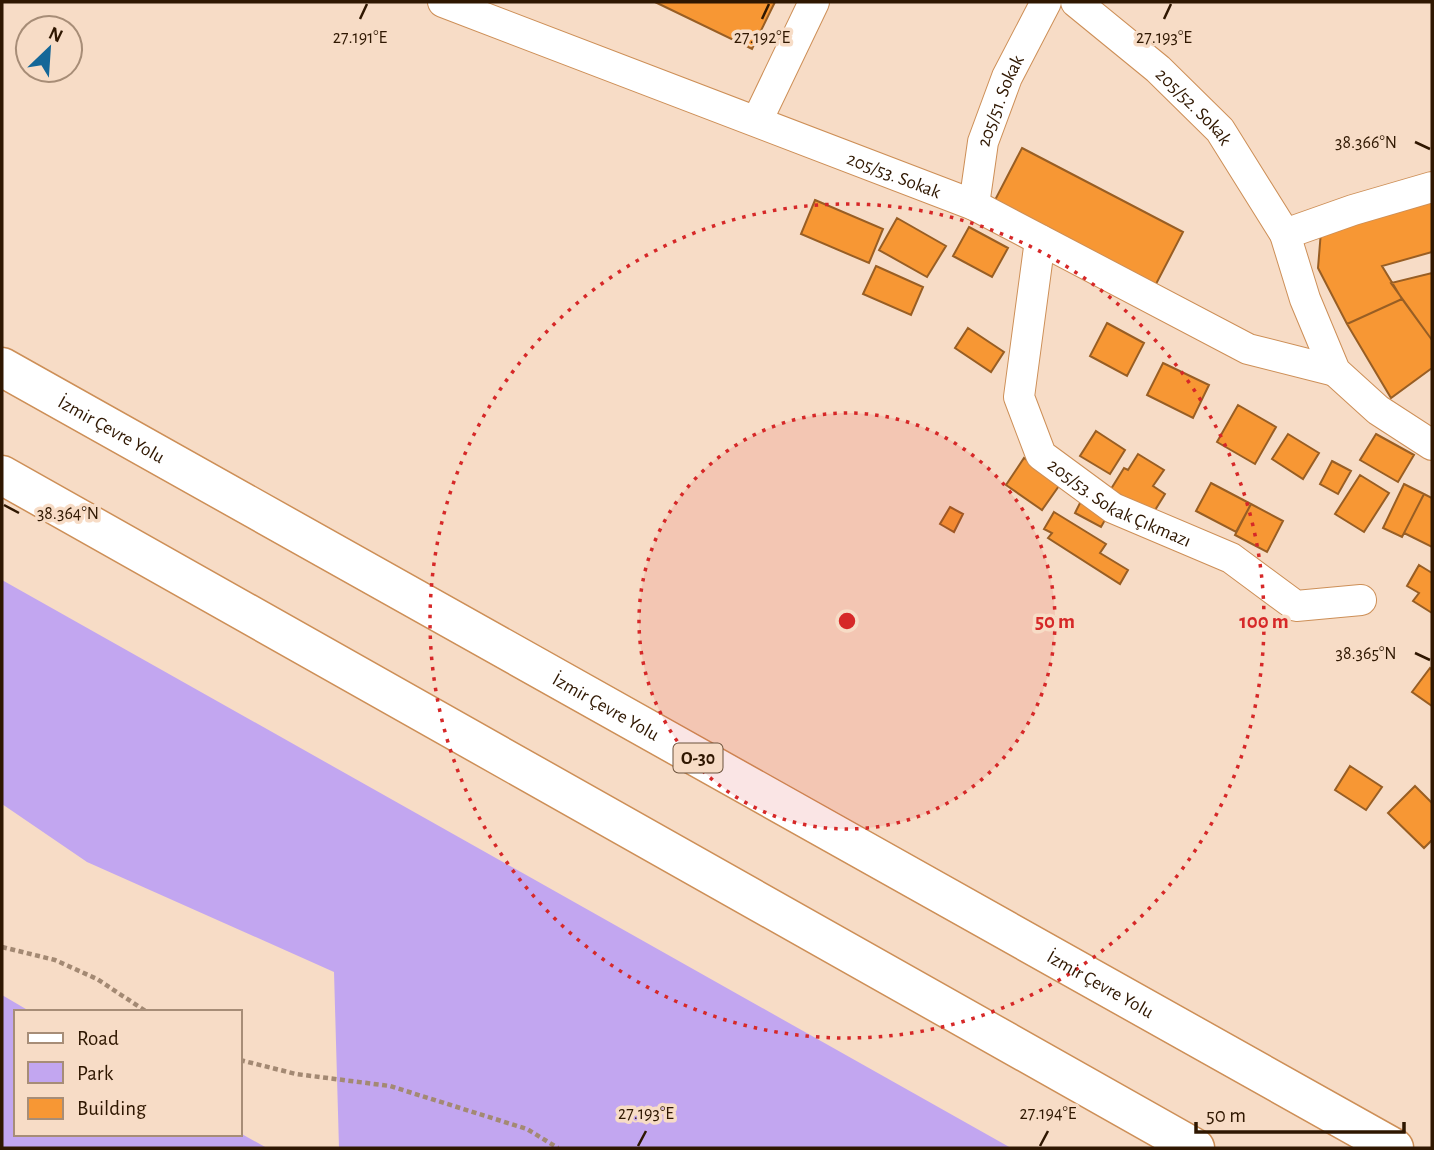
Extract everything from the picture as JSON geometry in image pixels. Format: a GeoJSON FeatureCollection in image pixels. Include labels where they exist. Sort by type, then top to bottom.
{"type":"FeatureCollection","features":[{"type":"Feature","properties":{"kind":"highway","name":"İzmir Çevre Yolu"},"geometry":{"type":"LineString","coordinates":[[2,367],[1394,1148]]}},
{"type":"Feature","properties":{"kind":"highway"},"geometry":{"type":"LineString","coordinates":[[2,475],[1195,1148]]}},
{"type":"Feature","properties":{"kind":"street","name":"205/53. Sokak"},"geometry":{"type":"LineString","coordinates":[[443,2],[974,205],[1248,349],[1335,371]]}},
{"type":"Feature","properties":{"kind":"street"},"geometry":{"type":"LineString","coordinates":[[757,121],[814,2]]}},
{"type":"Feature","properties":{"kind":"street","name":"205/51. Sokak"},"geometry":{"type":"LineString","coordinates":[[974,205],[983,142],[1007,77],[1046,2]]}},
{"type":"Feature","properties":{"kind":"street","name":"205/52. Sokak"},"geometry":{"type":"LineString","coordinates":[[1076,2],[1158,69],[1220,130],[1286,234],[1305,299],[1335,371]]}},
{"type":"Feature","properties":{"kind":"street"},"geometry":{"type":"LineString","coordinates":[[1286,234],[1353,210],[1432,187]]}},
{"type":"Feature","properties":{"kind":"street","name":"205/53. Sokak Çıkmazı"},"geometry":{"type":"LineString","coordinates":[[1040,240],[1019,397],[1041,456],[1113,508],[1231,558],[1296,606],[1361,600]]}},
{"type":"Feature","properties":{"kind":"street"},"geometry":{"type":"LineString","coordinates":[[1335,371],[1378,410],[1431,443]]}},
{"type":"Feature","properties":{"kind":"path"},"geometry":{"type":"LineString","coordinates":[[2,947],[55,960],[97,979],[144,1010]]}},
{"type":"Feature","properties":{"kind":"path"},"geometry":{"type":"LineString","coordinates":[[242,1060],[296,1074],[390,1086],[527,1129],[558,1148]]}},
{"type":"Feature","properties":{"kind":"green space"},"geometry":{"type":"Polygon","coordinates":[[[2,580],[1011,1148],[339,1148],[334,972],[87,862],[2,804],[2,580]]]}},
{"type":"Feature","properties":{"kind":"green space"},"geometry":{"type":"Polygon","coordinates":[[[2,995],[28,1010],[14,1010],[14,1136],[242,1134],[267,1148],[2,1148],[2,995]]]}},
{"type":"Feature","properties":{"kind":"building"},"geometry":{"type":"Polygon","coordinates":[[[655,2],[775,2],[752,49],[655,2]]]}},
{"type":"Feature","properties":{"kind":"building"},"geometry":{"type":"Polygon","coordinates":[[[1022,148],[1183,232],[1155,286],[994,202],[1022,148]]]}},
{"type":"Feature","properties":{"kind":"building"},"geometry":{"type":"Polygon","coordinates":[[[815,200],[883,229],[869,263],[801,234],[815,200]]]}},
{"type":"Feature","properties":{"kind":"building"},"geometry":{"type":"Polygon","coordinates":[[[1432,201],[1432,252],[1382,266],[1402,299],[1347,324],[1318,268],[1321,231],[1432,201]]]}},
{"type":"Feature","properties":{"kind":"building"},"geometry":{"type":"Polygon","coordinates":[[[897,218],[946,246],[927,277],[879,250],[897,218]]]}},
{"type":"Feature","properties":{"kind":"building"},"geometry":{"type":"Polygon","coordinates":[[[969,227],[1008,248],[992,277],[953,256],[969,227]]]}},
{"type":"Feature","properties":{"kind":"building"},"geometry":{"type":"Polygon","coordinates":[[[876,266],[923,287],[911,315],[863,294],[876,266]]]}},
{"type":"Feature","properties":{"kind":"building"},"geometry":{"type":"Polygon","coordinates":[[[1432,273],[1432,340],[1391,283],[1432,273]]]}},
{"type":"Feature","properties":{"kind":"building"},"geometry":{"type":"Polygon","coordinates":[[[1402,299],[1432,340],[1432,368],[1391,398],[1347,324],[1402,299]]]}},
{"type":"Feature","properties":{"kind":"building"},"geometry":{"type":"Polygon","coordinates":[[[1107,323],[1144,343],[1127,376],[1090,356],[1107,323]]]}},
{"type":"Feature","properties":{"kind":"building"},"geometry":{"type":"Polygon","coordinates":[[[968,328],[1004,352],[991,372],[955,348],[968,328]]]}},
{"type":"Feature","properties":{"kind":"building"},"geometry":{"type":"Polygon","coordinates":[[[1163,363],[1209,385],[1193,418],[1147,395],[1163,363]]]}},
{"type":"Feature","properties":{"kind":"building"},"geometry":{"type":"Polygon","coordinates":[[[1238,405],[1276,427],[1255,464],[1217,442],[1238,405]]]}},
{"type":"Feature","properties":{"kind":"building"},"geometry":{"type":"Polygon","coordinates":[[[1096,431],[1125,450],[1110,474],[1080,456],[1096,431]]]}},
{"type":"Feature","properties":{"kind":"building"},"geometry":{"type":"Polygon","coordinates":[[[1288,434],[1319,453],[1303,479],[1272,459],[1288,434]]]}},
{"type":"Feature","properties":{"kind":"building"},"geometry":{"type":"Polygon","coordinates":[[[1376,434],[1414,455],[1398,482],[1360,460],[1376,434]]]}},
{"type":"Feature","properties":{"kind":"building"},"geometry":{"type":"Polygon","coordinates":[[[1138,454],[1164,470],[1153,486],[1165,494],[1152,515],[1111,489],[1124,468],[1128,470],[1138,454]]]}},
{"type":"Feature","properties":{"kind":"building"},"geometry":{"type":"Polygon","coordinates":[[[1024,458],[1061,483],[1042,510],[1006,485],[1024,458]]]}},
{"type":"Feature","properties":{"kind":"building"},"geometry":{"type":"Polygon","coordinates":[[[1332,461],[1351,471],[1338,494],[1320,484],[1332,461]]]}},
{"type":"Feature","properties":{"kind":"building"},"geometry":{"type":"Polygon","coordinates":[[[1360,475],[1389,493],[1364,532],[1335,514],[1360,475]]]}},
{"type":"Feature","properties":{"kind":"building"},"geometry":{"type":"Polygon","coordinates":[[[1211,483],[1251,504],[1236,532],[1196,511],[1211,483]]]}},
{"type":"Feature","properties":{"kind":"building"},"geometry":{"type":"Polygon","coordinates":[[[1404,484],[1424,494],[1402,537],[1383,528],[1404,484]]]}},
{"type":"Feature","properties":{"kind":"building"},"geometry":{"type":"Polygon","coordinates":[[[1424,494],[1432,498],[1432,547],[1404,533],[1424,494]]]}},
{"type":"Feature","properties":{"kind":"building"},"geometry":{"type":"Polygon","coordinates":[[[1082,499],[1109,513],[1101,527],[1075,513],[1082,499]]]}},
{"type":"Feature","properties":{"kind":"building"},"geometry":{"type":"Polygon","coordinates":[[[1251,504],[1283,521],[1267,552],[1235,535],[1251,504]]]}},
{"type":"Feature","properties":{"kind":"building"},"geometry":{"type":"Polygon","coordinates":[[[950,507],[963,514],[954,532],[940,524],[950,507]]]}},
{"type":"Feature","properties":{"kind":"building"},"geometry":{"type":"Polygon","coordinates":[[[1054,512],[1106,544],[1100,553],[1128,570],[1120,584],[1048,538],[1052,533],[1044,529],[1054,512]]]}},
{"type":"Feature","properties":{"kind":"building"},"geometry":{"type":"Polygon","coordinates":[[[1419,565],[1432,573],[1432,613],[1413,601],[1419,593],[1407,586],[1419,565]]]}},
{"type":"Feature","properties":{"kind":"building"},"geometry":{"type":"Polygon","coordinates":[[[1430,668],[1432,670],[1432,706],[1412,692],[1430,668]]]}},
{"type":"Feature","properties":{"kind":"building"},"geometry":{"type":"Polygon","coordinates":[[[1350,766],[1382,787],[1366,810],[1335,790],[1350,766]]]}},
{"type":"Feature","properties":{"kind":"building"},"geometry":{"type":"Polygon","coordinates":[[[1415,786],[1432,803],[1432,840],[1424,848],[1388,813],[1415,786]]]}}]}
